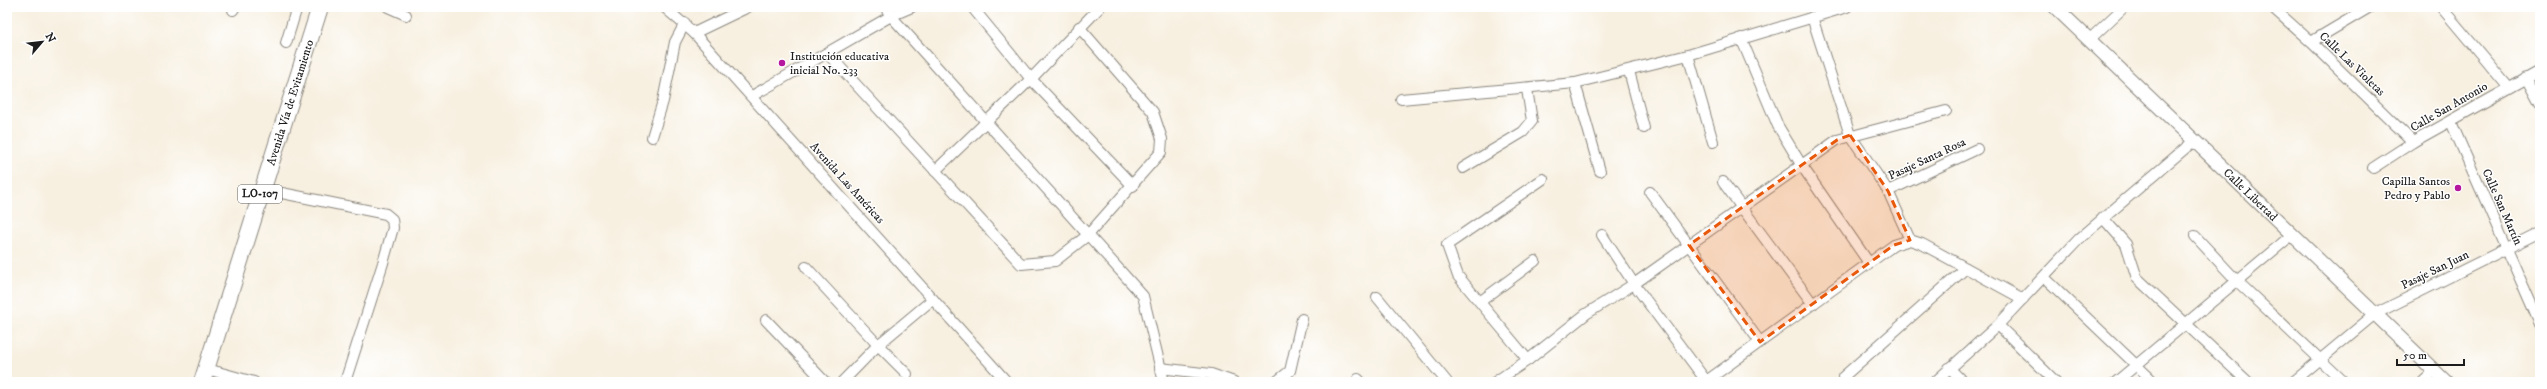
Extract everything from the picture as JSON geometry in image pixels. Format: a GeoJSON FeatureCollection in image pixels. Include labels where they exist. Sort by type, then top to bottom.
{"type":"FeatureCollection","features":[{"type":"Feature","properties":{"kind":"main road","name":"Avenida Vía de Evitamiento"},"geometry":{"type":"LineString","coordinates":[[204,376],[320,7]]}},
{"type":"Feature","properties":{"kind":"street"},"geometry":{"type":"LineString","coordinates":[[286,43],[296,7]]}},
{"type":"Feature","properties":{"kind":"street"},"geometry":{"type":"LineString","coordinates":[[388,7],[406,15]]}},
{"type":"Feature","properties":{"kind":"street","name":"Avenida Las Américas"},"geometry":{"type":"LineString","coordinates":[[664,7],[685,23],[752,96],[1007,382]]}},
{"type":"Feature","properties":{"kind":"street"},"geometry":{"type":"LineString","coordinates":[[694,33],[748,7]]}},
{"type":"Feature","properties":{"kind":"street"},"geometry":{"type":"LineString","coordinates":[[885,7],[891,16],[1144,296],[1164,382]]}},
{"type":"Feature","properties":{"kind":"street"},"geometry":{"type":"LineString","coordinates":[[752,96],[828,54],[891,16],[912,7]]}},
{"type":"Feature","properties":{"kind":"street"},"geometry":{"type":"LineString","coordinates":[[972,7],[1031,79],[1133,186]]}},
{"type":"Feature","properties":{"kind":"street"},"geometry":{"type":"LineString","coordinates":[[935,170],[1031,79],[1079,27],[1100,7]]}},
{"type":"Feature","properties":{"kind":"street"},"geometry":{"type":"LineString","coordinates":[[1401,99],[1526,89],[1575,83],[1629,71],[1688,55],[1847,7]]}},
{"type":"Feature","properties":{"kind":"street","name":"Calle Libertad"},"geometry":{"type":"LineString","coordinates":[[2055,7],[2446,382]]}},
{"type":"Feature","properties":{"kind":"street"},"geometry":{"type":"LineString","coordinates":[[2089,40],[2124,7]]}},
{"type":"Feature","properties":{"kind":"street","name":"Calle Las Violetas"},"geometry":{"type":"LineString","coordinates":[[2272,7],[2311,42],[2413,142]]}},
{"type":"Feature","properties":{"kind":"street"},"geometry":{"type":"LineString","coordinates":[[2311,42],[2370,7]]}},
{"type":"Feature","properties":{"kind":"street"},"geometry":{"type":"LineString","coordinates":[[2441,7],[2509,88]]}},
{"type":"Feature","properties":{"kind":"street"},"geometry":{"type":"LineString","coordinates":[[1812,17],[1850,134],[1888,191],[1910,240],[2023,299]]}},
{"type":"Feature","properties":{"kind":"street"},"geometry":{"type":"LineString","coordinates":[[652,137],[663,101],[675,42],[685,23]]}},
{"type":"Feature","properties":{"kind":"street"},"geometry":{"type":"LineString","coordinates":[[828,54],[1021,264],[1055,261],[1088,235],[1133,186],[1161,152],[1162,139],[1156,118],[1079,27]]}},
{"type":"Feature","properties":{"kind":"street"},"geometry":{"type":"LineString","coordinates":[[1741,38],[1778,126],[1802,166],[1869,263]]}},
{"type":"Feature","properties":{"kind":"street"},"geometry":{"type":"LineString","coordinates":[[1688,55],[1713,142]]}},
{"type":"Feature","properties":{"kind":"street"},"geometry":{"type":"LineString","coordinates":[[1629,71],[1644,128]]}},
{"type":"Feature","properties":{"kind":"street","name":"Calle San Antonio"},"geometry":{"type":"LineString","coordinates":[[2373,168],[2413,142],[2540,71]]}},
{"type":"Feature","properties":{"kind":"street"},"geometry":{"type":"LineString","coordinates":[[2526,78],[2540,104]]}},
{"type":"Feature","properties":{"kind":"street"},"geometry":{"type":"LineString","coordinates":[[1575,83],[1600,171]]}},
{"type":"Feature","properties":{"kind":"street"},"geometry":{"type":"LineString","coordinates":[[1463,168],[1523,132],[1532,120],[1526,89]]}},
{"type":"Feature","properties":{"kind":"street"},"geometry":{"type":"LineString","coordinates":[[1495,382],[1528,360],[1586,314],[1634,284],[1837,140],[1850,134],[1946,111]]}},
{"type":"Feature","properties":{"kind":"street","name":"Calle San Martín"},"geometry":{"type":"LineString","coordinates":[[2451,122],[2540,324]]}},
{"type":"Feature","properties":{"kind":"street"},"geometry":{"type":"LineString","coordinates":[[1935,382],[1998,325],[2079,239],[2195,140]]}},
{"type":"Feature","properties":{"kind":"street","name":"Pasaje Santa Rosa"},"geometry":{"type":"LineString","coordinates":[[1888,191],[1977,149]]}},
{"type":"Feature","properties":{"kind":"street"},"geometry":{"type":"LineString","coordinates":[[1528,360],[1481,301],[1458,276],[1447,245],[1544,179]]}},
{"type":"Feature","properties":{"kind":"street"},"geometry":{"type":"LineString","coordinates":[[1723,182],[1812,304]]}},
{"type":"Feature","properties":{"kind":"street"},"geometry":{"type":"LineString","coordinates":[[262,189],[386,214],[392,219],[393,228],[383,263],[345,382]]}},
{"type":"Feature","properties":{"kind":"street"},"geometry":{"type":"LineString","coordinates":[[1650,192],[1760,342]]}},
{"type":"Feature","properties":{"kind":"street"},"geometry":{"type":"LineString","coordinates":[[2103,218],[2126,244],[2137,278],[2248,382]]}},
{"type":"Feature","properties":{"kind":"street","name":"Pasaje San Juan"},"geometry":{"type":"LineString","coordinates":[[2293,382],[2375,314],[2507,250],[2540,232]]}},
{"type":"Feature","properties":{"kind":"street"},"geometry":{"type":"LineString","coordinates":[[1602,234],[1634,284],[1706,382],[1894,245],[1910,240]]}},
{"type":"Feature","properties":{"kind":"street"},"geometry":{"type":"LineString","coordinates":[[2116,382],[2138,366],[2293,234]]}},
{"type":"Feature","properties":{"kind":"street"},"geometry":{"type":"LineString","coordinates":[[2195,236],[2236,281],[2344,382]]}},
{"type":"Feature","properties":{"kind":"street"},"geometry":{"type":"LineString","coordinates":[[1481,301],[1535,261]]}},
{"type":"Feature","properties":{"kind":"street"},"geometry":{"type":"LineString","coordinates":[[806,267],[907,374]]}},
{"type":"Feature","properties":{"kind":"street"},"geometry":{"type":"LineString","coordinates":[[1842,380],[1966,268]]}},
{"type":"Feature","properties":{"kind":"street"},"geometry":{"type":"LineString","coordinates":[[2044,277],[2154,382]]}},
{"type":"Feature","properties":{"kind":"street"},"geometry":{"type":"LineString","coordinates":[[1377,297],[1447,382]]}},
{"type":"Feature","properties":{"kind":"street"},"geometry":{"type":"LineString","coordinates":[[842,382],[878,345],[933,299]]}},
{"type":"Feature","properties":{"kind":"street"},"geometry":{"type":"LineString","coordinates":[[1276,382],[1290,371],[1302,319]]}},
{"type":"Feature","properties":{"kind":"street"},"geometry":{"type":"LineString","coordinates":[[766,320],[825,382]]}},
{"type":"Feature","properties":{"kind":"street"},"geometry":{"type":"LineString","coordinates":[[1998,325],[2056,382]]}},
{"type":"Feature","properties":{"kind":"street"},"geometry":{"type":"LineString","coordinates":[[1160,368],[1211,374],[1234,382]]}},
{"type":"Feature","properties":{"kind":"street"},"geometry":{"type":"LineString","coordinates":[[1949,368],[1963,382]]}},
{"type":"Feature","properties":{"kind":"street"},"geometry":{"type":"LineString","coordinates":[[2423,382],[2435,371]]}},
{"type":"Feature","properties":{"kind":"street"},"geometry":{"type":"LineString","coordinates":[[204,376],[254,382]]}},
{"type":"Feature","properties":{"kind":"highlighted area"},"geometry":{"type":"Polygon","coordinates":[[[1850,135],[1888,191],[1910,240],[1894,245],[1760,342],[1689,245],[1837,140],[1850,135]]]}},
{"type":"Feature","properties":{"kind":"place","name":"Institución educativa inicial No. 233"},"geometry":{"type":"Point","coordinates":[782,63]}},
{"type":"Feature","properties":{"kind":"place","name":"Capilla Santos Pedro y Pablo"},"geometry":{"type":"Point","coordinates":[2458,188]}}]}
